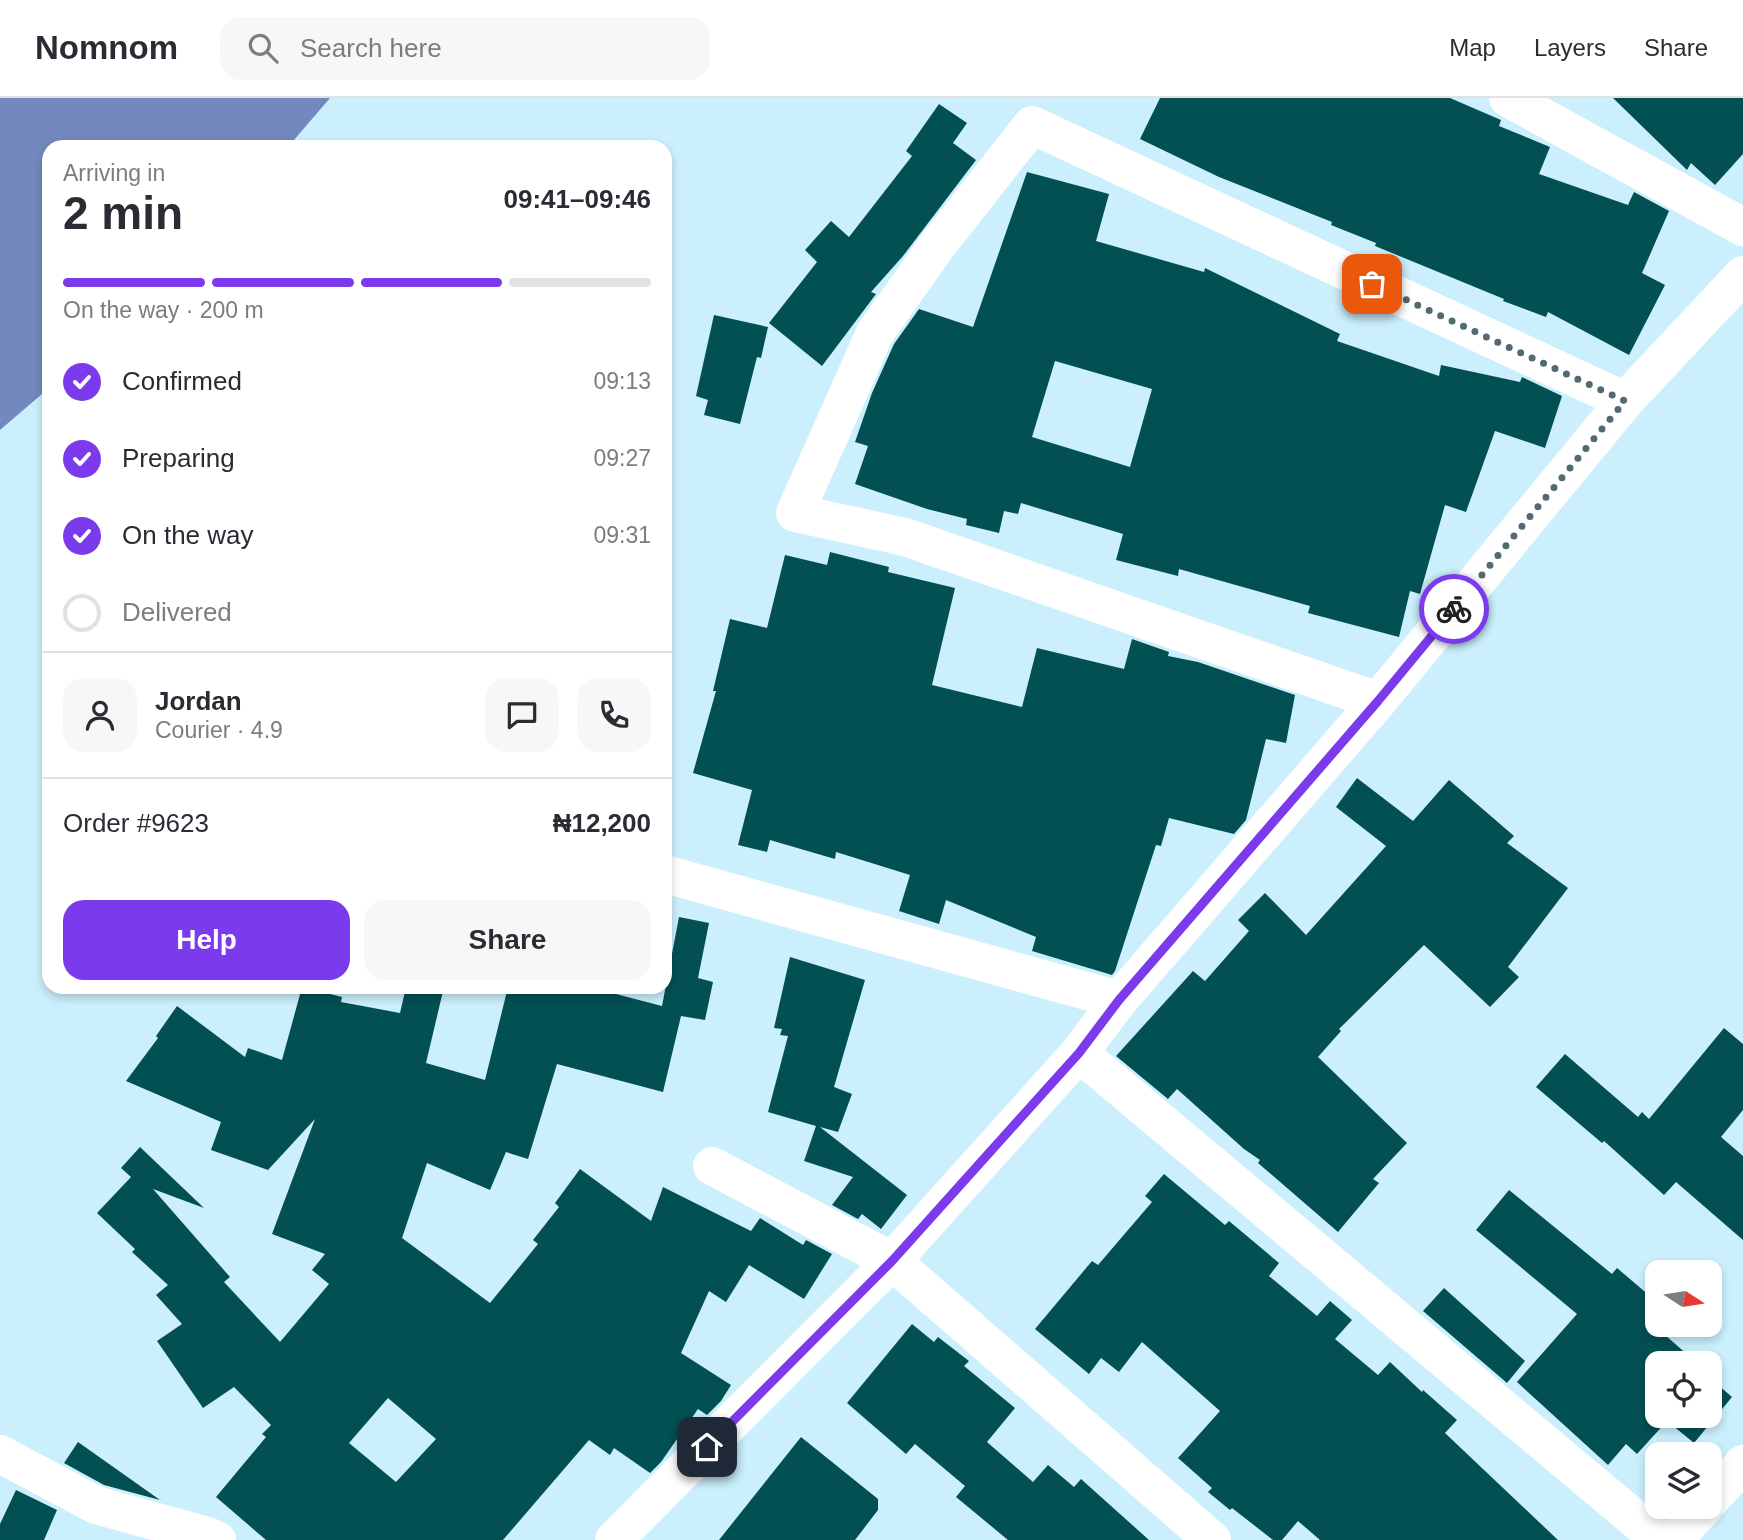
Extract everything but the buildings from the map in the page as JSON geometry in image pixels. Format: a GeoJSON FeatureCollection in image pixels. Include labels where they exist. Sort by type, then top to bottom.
{"type":"FeatureCollection","features":[{"type":"Feature","properties":{"kind":"street"},"geometry":{"type":"LineString","coordinates":[[1508,98],[1743,227]]}},
{"type":"Feature","properties":{"kind":"street"},"geometry":{"type":"LineString","coordinates":[[1378,701],[905,537],[795,513],[875,333],[1035,112],[1625,401]]}},
{"type":"Feature","properties":{"kind":"street"},"geometry":{"type":"LineString","coordinates":[[614,1540],[892,1261],[1079,1053],[1119,1000],[1378,701],[1625,401],[1743,275]]}},
{"type":"Feature","properties":{"kind":"street"},"geometry":{"type":"LineString","coordinates":[[672,876],[1119,1000]]}},
{"type":"Feature","properties":{"kind":"street"},"geometry":{"type":"LineString","coordinates":[[1079,1053],[1660,1540]]}},
{"type":"Feature","properties":{"kind":"street"},"geometry":{"type":"LineString","coordinates":[[712,1166],[892,1261],[1212,1540]]}},
{"type":"Feature","properties":{"kind":"street"},"geometry":{"type":"LineString","coordinates":[[0,1454],[96,1505],[217,1540]]}},
{"type":"Feature","properties":{"kind":"street"},"geometry":{"type":"LineString","coordinates":[[1722,1487],[1743,1464]]}},
{"type":"Feature","properties":{"kind":"street"},"geometry":{"type":"LineString","coordinates":[[1674,1540],[1693,1519]]}},
{"type":"Feature","properties":{"kind":"water"},"geometry":{"type":"Polygon","coordinates":[[[0,98],[330,98],[294,140],[42,140],[42,394],[0,430],[0,98]]]}},
{"type":"Feature","properties":{"kind":"way so far"},"geometry":{"type":"LineString","coordinates":[[1372,284],[1625,401],[1454,609]]}},
{"type":"Feature","properties":{"kind":"route"},"geometry":{"type":"LineString","coordinates":[[707,1447],[892,1261],[1079,1053],[1119,1000],[1378,701],[1454,609]]}}]}
